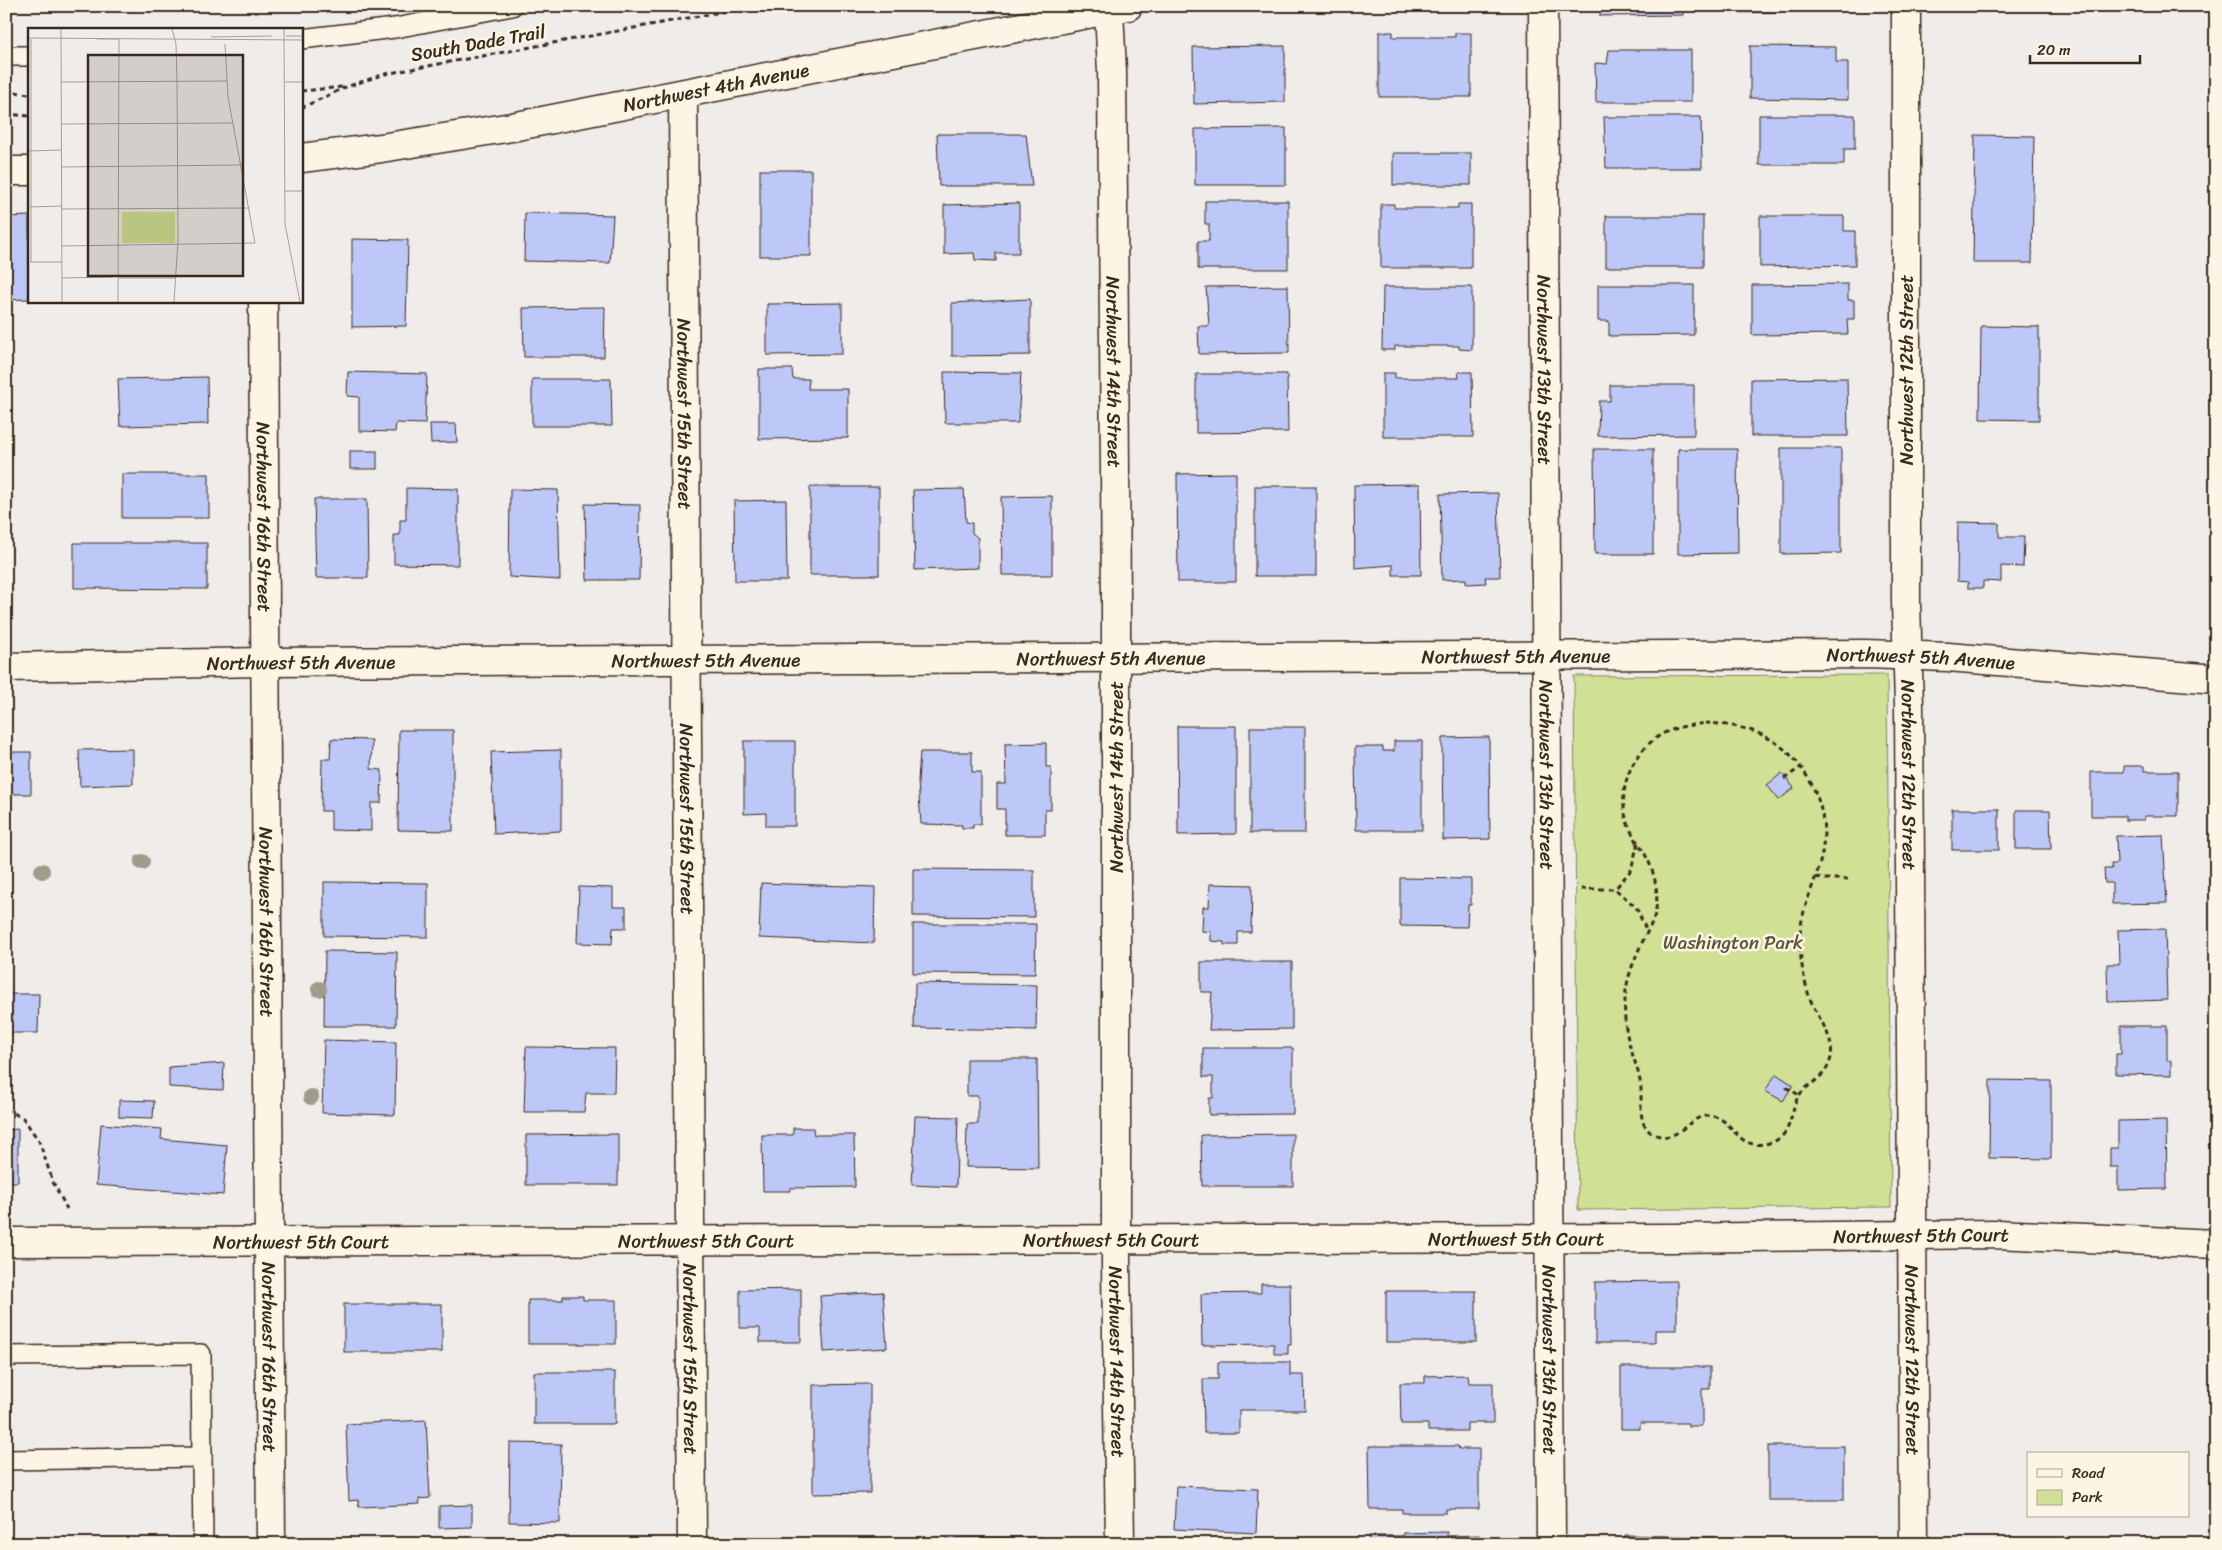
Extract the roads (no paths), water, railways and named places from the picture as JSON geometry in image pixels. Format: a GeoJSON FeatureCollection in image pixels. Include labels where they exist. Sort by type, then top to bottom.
{"type":"FeatureCollection","features":[{"type":"Feature","properties":{"kind":"street","name":"Northwest 13th Street"},"geometry":{"type":"LineString","coordinates":[[1543,6],[1551,1544]]}},
{"type":"Feature","properties":{"kind":"street","name":"Northwest 12th Street"},"geometry":{"type":"LineString","coordinates":[[1906,6],[1906,602],[1913,1234],[1914,1544]]}},
{"type":"Feature","properties":{"kind":"street","name":"Northwest 4th Avenue"},"geometry":{"type":"LineString","coordinates":[[302,158],[469,135],[1119,8]]}},
{"type":"Feature","properties":{"kind":"street","name":"Northwest 14th Street"},"geometry":{"type":"LineString","coordinates":[[1119,8],[1112,92],[1116,657],[1116,1238],[1120,1544]]}},
{"type":"Feature","properties":{"kind":"street","name":"Northwest 15th Street"},"geometry":{"type":"LineString","coordinates":[[682,94],[692,1544]]}},
{"type":"Feature","properties":{"kind":"street"},"geometry":{"type":"LineString","coordinates":[[6,171],[28,171]]}},
{"type":"Feature","properties":{"kind":"street","name":"Northwest 16th Street"},"geometry":{"type":"LineString","coordinates":[[263,302],[271,1544]]}},
{"type":"Feature","properties":{"kind":"street","name":"Northwest 5th Avenue"},"geometry":{"type":"LineString","coordinates":[[6,667],[264,662],[1908,655],[2216,679]]}},
{"type":"Feature","properties":{"kind":"street","name":"Northwest 5th Court"},"geometry":{"type":"LineString","coordinates":[[6,1242],[1675,1238],[1997,1234],[2216,1244]]}},
{"type":"Feature","properties":{"kind":"lane"},"geometry":{"type":"LineString","coordinates":[[302,39],[395,28],[512,6]]}},
{"type":"Feature","properties":{"kind":"lane"},"geometry":{"type":"LineString","coordinates":[[6,56],[28,56]]}},
{"type":"Feature","properties":{"kind":"lane"},"geometry":{"type":"LineString","coordinates":[[6,1356],[200,1354],[203,1544]]}},
{"type":"Feature","properties":{"kind":"lane"},"geometry":{"type":"LineString","coordinates":[[6,1460],[202,1457]]}},
{"type":"Feature","properties":{"kind":"park label","name":"Washington Park"},"geometry":{"type":"Point","coordinates":[1733,942]}}]}
